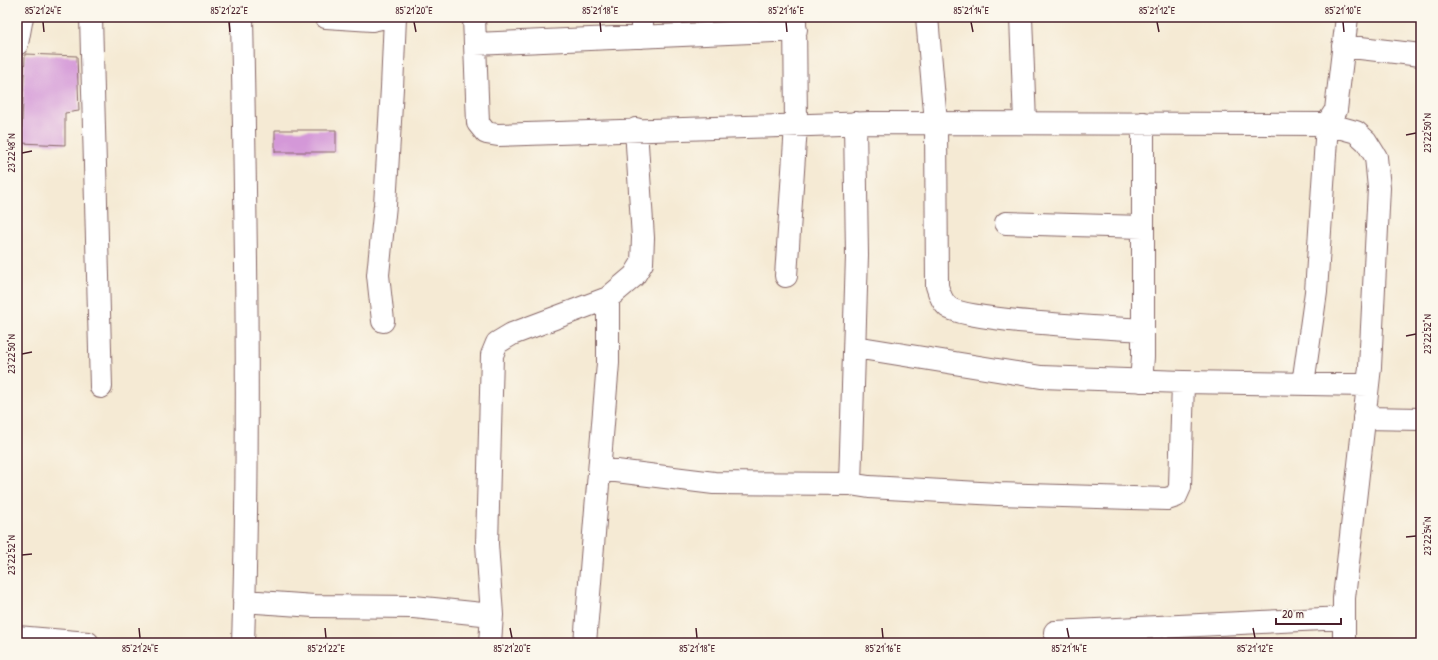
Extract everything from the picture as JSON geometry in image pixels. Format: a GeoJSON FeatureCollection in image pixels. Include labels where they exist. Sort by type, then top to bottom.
{"type":"FeatureCollection","features":[{"type":"Feature","properties":{"kind":"street"},"geometry":{"type":"LineString","coordinates":[[17,44],[22,17]]}},
{"type":"Feature","properties":{"kind":"street"},"geometry":{"type":"LineString","coordinates":[[91,17],[101,386]]}},
{"type":"Feature","properties":{"kind":"street"},"geometry":{"type":"LineString","coordinates":[[242,17],[248,270],[247,538],[243,643]]}},
{"type":"Feature","properties":{"kind":"street"},"geometry":{"type":"LineString","coordinates":[[326,17],[372,20],[386,17]]}},
{"type":"Feature","properties":{"kind":"street"},"geometry":{"type":"LineString","coordinates":[[383,321],[378,275],[385,205],[392,96],[395,17]]}},
{"type":"Feature","properties":{"kind":"street"},"geometry":{"type":"LineString","coordinates":[[474,17],[478,123],[486,132],[498,135],[855,123],[1327,124],[1356,132],[1366,140],[1376,157],[1379,188],[1370,367],[1344,598],[1344,643]]}},
{"type":"Feature","properties":{"kind":"street"},"geometry":{"type":"LineString","coordinates":[[927,17],[936,123],[937,286],[940,296],[948,307],[957,312],[997,318],[1142,330]]}},
{"type":"Feature","properties":{"kind":"street"},"geometry":{"type":"LineString","coordinates":[[1021,17],[1025,123]]}},
{"type":"Feature","properties":{"kind":"street"},"geometry":{"type":"LineString","coordinates":[[1303,384],[1316,292],[1327,124],[1336,110],[1345,17]]}},
{"type":"Feature","properties":{"kind":"street"},"geometry":{"type":"LineString","coordinates":[[475,44],[642,27],[796,24],[796,126],[786,276]]}},
{"type":"Feature","properties":{"kind":"street"},"geometry":{"type":"LineString","coordinates":[[1343,46],[1421,55]]}},
{"type":"Feature","properties":{"kind":"street"},"geometry":{"type":"LineString","coordinates":[[850,484],[857,255],[855,123]]}},
{"type":"Feature","properties":{"kind":"street"},"geometry":{"type":"LineString","coordinates":[[1141,381],[1143,123]]}},
{"type":"Feature","properties":{"kind":"street"},"geometry":{"type":"LineString","coordinates":[[490,643],[492,615],[487,544],[492,356],[497,343],[512,334],[608,298],[634,276],[642,263],[643,238],[636,130]]}},
{"type":"Feature","properties":{"kind":"street"},"geometry":{"type":"LineString","coordinates":[[1006,223],[1143,227]]}},
{"type":"Feature","properties":{"kind":"street"},"geometry":{"type":"LineString","coordinates":[[585,643],[608,363],[608,298]]}},
{"type":"Feature","properties":{"kind":"street"},"geometry":{"type":"LineString","coordinates":[[855,347],[1041,377],[1141,381],[1368,385]]}},
{"type":"Feature","properties":{"kind":"street"},"geometry":{"type":"LineString","coordinates":[[600,469],[714,482],[850,484],[869,487],[998,494],[1167,499],[1176,496],[1180,487],[1183,382]]}},
{"type":"Feature","properties":{"kind":"street"},"geometry":{"type":"LineString","coordinates":[[1364,418],[1421,419]]}},
{"type":"Feature","properties":{"kind":"street"},"geometry":{"type":"LineString","coordinates":[[244,601],[314,606],[414,607],[492,615]]}},
{"type":"Feature","properties":{"kind":"street"},"geometry":{"type":"LineString","coordinates":[[1055,632],[1344,618]]}},
{"type":"Feature","properties":{"kind":"street"},"geometry":{"type":"LineString","coordinates":[[17,637],[88,643]]}},
{"type":"Feature","properties":{"kind":"building"},"geometry":{"type":"Polygon","coordinates":[[[25,54],[77,56],[79,111],[65,113],[65,145],[21,143],[25,54]]]}},
{"type":"Feature","properties":{"kind":"building"},"geometry":{"type":"Polygon","coordinates":[[[275,130],[336,130],[336,152],[275,152],[275,130]]]}}]}
